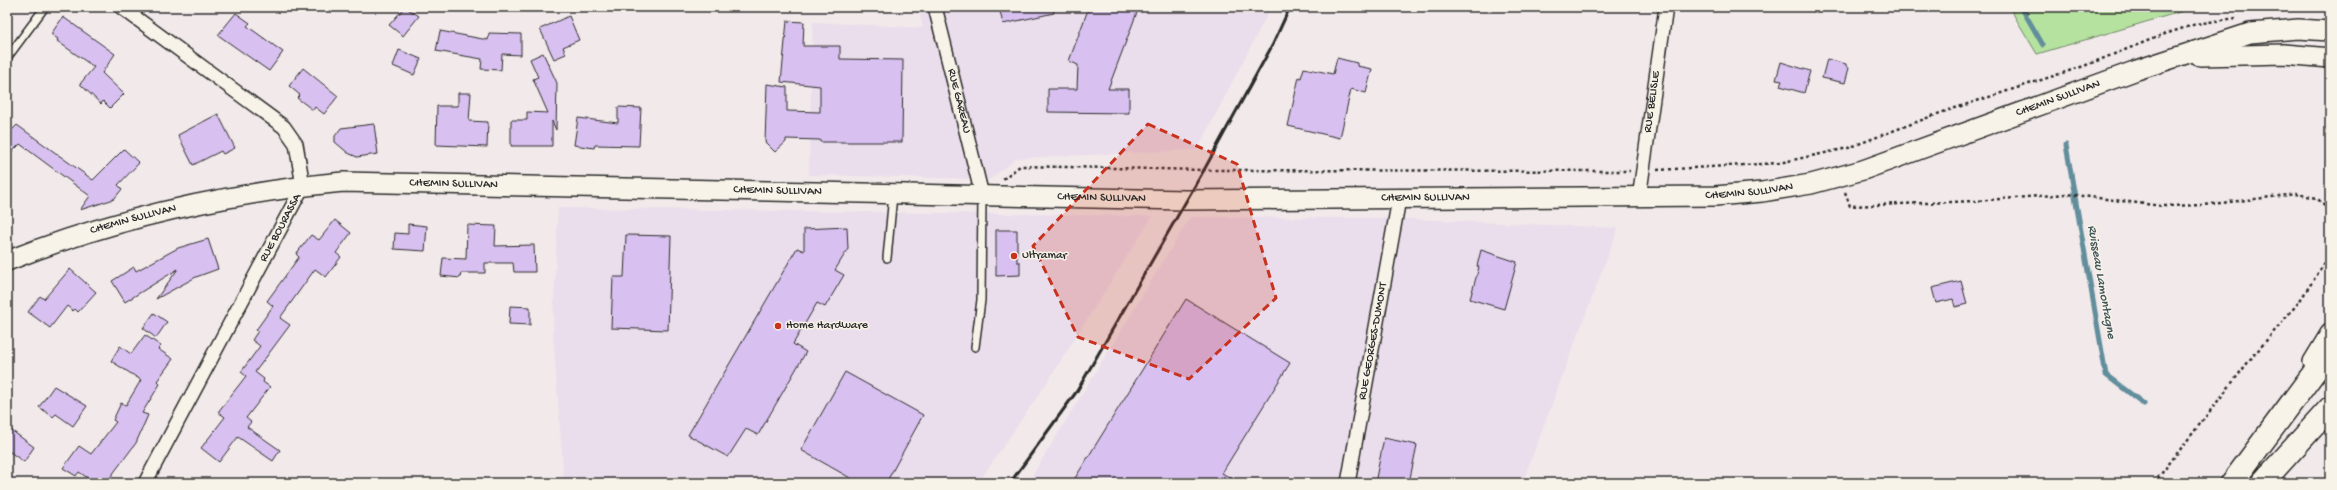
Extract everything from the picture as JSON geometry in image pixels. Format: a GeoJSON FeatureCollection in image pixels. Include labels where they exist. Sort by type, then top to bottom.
{"type":"FeatureCollection","features":[{"type":"Feature","properties":{"kind":"highway"},"geometry":{"type":"LineString","coordinates":[[2232,483],[2330,351]]}},
{"type":"Feature","properties":{"kind":"highway"},"geometry":{"type":"LineString","coordinates":[[2262,483],[2330,408]]}},
{"type":"Feature","properties":{"kind":"main road","name":"CHEMIN SULLIVAN"},"geometry":{"type":"LineString","coordinates":[[7,261],[62,239],[230,196],[343,182],[1184,200],[1639,198],[1715,196],[1762,192],[1839,176],[1910,154],[2137,70],[2185,56],[2250,33],[2298,29],[2330,32]]}},
{"type":"Feature","properties":{"kind":"main road","name":"CHEMIN SULLIVAN"},"geometry":{"type":"LineString","coordinates":[[2185,56],[2284,54],[2329,58]]}},
{"type":"Feature","properties":{"kind":"main road"},"geometry":{"type":"LineString","coordinates":[[2258,448],[2330,334]]}},
{"type":"Feature","properties":{"kind":"street","name":"RUE BOURASSA"},"geometry":{"type":"LineString","coordinates":[[121,7],[284,127],[296,144],[304,186],[145,483]]}},
{"type":"Feature","properties":{"kind":"street","name":"RUE GAREAU"},"geometry":{"type":"LineString","coordinates":[[935,7],[982,195]]}},
{"type":"Feature","properties":{"kind":"street","name":"RUE BÉLISLE"},"geometry":{"type":"LineString","coordinates":[[1639,198],[1666,7]]}},
{"type":"Feature","properties":{"kind":"street","name":"RUE GEORGES-DUMONT"},"geometry":{"type":"LineString","coordinates":[[1348,483],[1399,199]]}},
{"type":"Feature","properties":{"kind":"lane"},"geometry":{"type":"LineString","coordinates":[[7,58],[45,7]]}},
{"type":"Feature","properties":{"kind":"lane"},"geometry":{"type":"LineString","coordinates":[[887,258],[893,193]]}},
{"type":"Feature","properties":{"kind":"lane"},"geometry":{"type":"LineString","coordinates":[[975,347],[980,300],[982,195]]}},
{"type":"Feature","properties":{"kind":"path"},"geometry":{"type":"LineString","coordinates":[[1839,176],[1850,206],[1975,201],[2066,194],[2162,206],[2204,206],[2297,194],[2317,198],[2330,212]]}},
{"type":"Feature","properties":{"kind":"path"},"geometry":{"type":"LineString","coordinates":[[2154,483],[2249,361],[2299,302],[2330,255]]}},
{"type":"Feature","properties":{"kind":"highlighted area"},"geometry":{"type":"Polygon","coordinates":[[[1148,124],[1237,164],[1276,298],[1189,379],[1078,337],[1033,246],[1148,124]]]}},
{"type":"Feature","properties":{"kind":"shaded area"},"geometry":{"type":"Polygon","coordinates":[[[918,7],[1271,7],[1197,150],[1017,158],[990,179],[809,175],[813,22],[923,28],[918,7]]]}},
{"type":"Feature","properties":{"kind":"shaded area"},"geometry":{"type":"Polygon","coordinates":[[[558,208],[1153,216],[1047,382],[978,483],[564,483],[553,331],[558,208]]]}},
{"type":"Feature","properties":{"kind":"shaded area"},"geometry":{"type":"Polygon","coordinates":[[[1190,217],[1384,218],[1618,228],[1522,483],[1028,483],[1190,217]]]}},
{"type":"Feature","properties":{"kind":"shaded area"},"geometry":{"type":"Polygon","coordinates":[[[7,472],[22,483],[7,483],[7,472]]]}},
{"type":"Feature","properties":{"kind":"green space"},"geometry":{"type":"Polygon","coordinates":[[[2009,7],[2220,7],[2183,11],[2037,54],[2009,7]]]}},
{"type":"Feature","properties":{"kind":"building"},"geometry":{"type":"Polygon","coordinates":[[[405,7],[419,16],[403,36],[389,25],[405,7]]]}},
{"type":"Feature","properties":{"kind":"building"},"geometry":{"type":"Polygon","coordinates":[[[999,7],[1053,7],[1054,13],[1003,24],[999,7]]]}},
{"type":"Feature","properties":{"kind":"building"},"geometry":{"type":"Polygon","coordinates":[[[1089,7],[1139,7],[1108,89],[1129,89],[1129,113],[1048,112],[1048,89],[1077,89],[1078,65],[1069,61],[1089,7]]]}},
{"type":"Feature","properties":{"kind":"building"},"geometry":{"type":"Polygon","coordinates":[[[236,13],[250,23],[247,26],[283,52],[269,71],[218,35],[236,13]]]}},
{"type":"Feature","properties":{"kind":"building"},"geometry":{"type":"Polygon","coordinates":[[[569,16],[579,40],[563,47],[566,54],[554,59],[540,29],[569,16]]]}},
{"type":"Feature","properties":{"kind":"building"},"geometry":{"type":"Polygon","coordinates":[[[63,17],[115,54],[102,73],[124,94],[110,108],[103,101],[101,104],[80,84],[94,67],[57,41],[58,39],[51,34],[63,17]]]}},
{"type":"Feature","properties":{"kind":"building"},"geometry":{"type":"Polygon","coordinates":[[[787,21],[804,22],[803,46],[840,46],[840,59],[903,60],[902,142],[820,142],[820,140],[786,139],[786,142],[775,152],[765,142],[767,84],[787,87],[787,111],[820,112],[820,86],[781,82],[787,21]]]}},
{"type":"Feature","properties":{"kind":"building"},"geometry":{"type":"Polygon","coordinates":[[[440,31],[488,40],[489,33],[521,34],[521,55],[502,54],[501,70],[481,69],[482,59],[436,51],[440,31]]]}},
{"type":"Feature","properties":{"kind":"building"},"geometry":{"type":"Polygon","coordinates":[[[399,50],[421,59],[414,75],[393,66],[399,50]]]}},
{"type":"Feature","properties":{"kind":"building"},"geometry":{"type":"Polygon","coordinates":[[[543,53],[557,83],[556,130],[552,121],[552,146],[511,146],[511,120],[527,120],[527,112],[548,113],[533,79],[538,77],[530,59],[543,53]]]}},
{"type":"Feature","properties":{"kind":"building"},"geometry":{"type":"Polygon","coordinates":[[[1337,58],[1357,63],[1357,66],[1372,69],[1366,93],[1351,89],[1340,138],[1288,126],[1299,77],[1301,78],[1304,68],[1333,74],[1337,58]]]}},
{"type":"Feature","properties":{"kind":"building"},"geometry":{"type":"Polygon","coordinates":[[[1827,59],[1846,64],[1849,68],[1845,83],[1822,78],[1827,59]]]}},
{"type":"Feature","properties":{"kind":"building"},"geometry":{"type":"Polygon","coordinates":[[[1781,62],[1810,71],[1804,93],[1780,86],[1782,81],[1776,80],[1781,62]]]}},
{"type":"Feature","properties":{"kind":"building"},"geometry":{"type":"Polygon","coordinates":[[[303,68],[338,96],[324,114],[315,107],[313,110],[297,98],[300,95],[289,86],[303,68]]]}},
{"type":"Feature","properties":{"kind":"building"},"geometry":{"type":"Polygon","coordinates":[[[458,93],[471,93],[469,121],[488,122],[487,147],[436,145],[437,106],[458,106],[458,93]]]}},
{"type":"Feature","properties":{"kind":"building"},"geometry":{"type":"Polygon","coordinates":[[[618,107],[641,108],[639,146],[595,145],[594,148],[574,145],[578,118],[618,123],[618,107]]]}},
{"type":"Feature","properties":{"kind":"building"},"geometry":{"type":"Polygon","coordinates":[[[218,114],[235,148],[223,154],[221,151],[193,165],[178,135],[218,114]]]}},
{"type":"Feature","properties":{"kind":"building"},"geometry":{"type":"Polygon","coordinates":[[[374,124],[378,154],[357,157],[348,153],[335,142],[335,136],[341,128],[374,124]]]}},
{"type":"Feature","properties":{"kind":"building"},"geometry":{"type":"Polygon","coordinates":[[[17,125],[93,180],[124,149],[139,163],[118,185],[122,189],[114,199],[80,210],[90,196],[20,144],[7,157],[7,135],[17,125]]]}},
{"type":"Feature","properties":{"kind":"building"},"geometry":{"type":"Polygon","coordinates":[[[335,220],[351,233],[336,253],[341,257],[326,277],[315,269],[280,318],[290,325],[255,372],[264,379],[263,382],[270,387],[246,418],[251,422],[247,427],[280,450],[273,461],[238,437],[219,462],[201,448],[225,417],[218,412],[246,376],[241,372],[260,346],[252,340],[258,331],[256,330],[273,306],[267,301],[299,257],[296,254],[311,235],[319,240],[335,220]]]}},
{"type":"Feature","properties":{"kind":"building"},"geometry":{"type":"Polygon","coordinates":[[[408,224],[427,226],[425,251],[394,249],[395,233],[408,234],[408,224]]]}},
{"type":"Feature","properties":{"kind":"building"},"geometry":{"type":"Polygon","coordinates":[[[467,225],[496,226],[495,246],[534,245],[535,272],[514,272],[513,263],[485,263],[485,273],[461,273],[460,278],[441,276],[443,258],[466,259],[467,225]]]}},
{"type":"Feature","properties":{"kind":"building","name":"Home Hardware"},"geometry":{"type":"Polygon","coordinates":[[[847,227],[848,249],[835,270],[844,275],[825,307],[817,303],[793,344],[806,352],[758,435],[746,429],[728,457],[688,435],[797,248],[804,251],[804,229],[847,227]]]}},
{"type":"Feature","properties":{"kind":"building"},"geometry":{"type":"Polygon","coordinates":[[[996,230],[1017,230],[1017,262],[1020,262],[1020,275],[996,276],[996,230]]]}},
{"type":"Feature","properties":{"kind":"building"},"geometry":{"type":"Polygon","coordinates":[[[626,235],[671,236],[668,330],[611,328],[613,277],[624,277],[626,235]]]}},
{"type":"Feature","properties":{"kind":"building"},"geometry":{"type":"Polygon","coordinates":[[[208,239],[218,269],[196,277],[156,299],[178,269],[125,302],[112,281],[134,267],[136,271],[178,248],[208,239]]]}},
{"type":"Feature","properties":{"kind":"building"},"geometry":{"type":"Polygon","coordinates":[[[1481,250],[1517,262],[1504,309],[1470,299],[1479,267],[1477,266],[1481,250]]]}},
{"type":"Feature","properties":{"kind":"building"},"geometry":{"type":"Polygon","coordinates":[[[70,269],[96,292],[78,312],[75,309],[73,311],[67,306],[50,328],[28,312],[40,296],[44,299],[70,269]]]}},
{"type":"Feature","properties":{"kind":"building"},"geometry":{"type":"Polygon","coordinates":[[[1961,281],[1967,304],[1955,307],[1953,299],[1936,303],[1932,288],[1961,281]]]}},
{"type":"Feature","properties":{"kind":"building"},"geometry":{"type":"Polygon","coordinates":[[[1186,299],[1290,363],[1222,473],[1239,483],[1072,483],[1186,299]]]}},
{"type":"Feature","properties":{"kind":"building"},"geometry":{"type":"Polygon","coordinates":[[[510,306],[530,307],[530,325],[509,324],[510,306]]]}},
{"type":"Feature","properties":{"kind":"building"},"geometry":{"type":"Polygon","coordinates":[[[154,313],[167,322],[156,338],[143,328],[154,313]]]}},
{"type":"Feature","properties":{"kind":"building"},"geometry":{"type":"Polygon","coordinates":[[[145,335],[161,346],[158,349],[173,359],[157,381],[160,384],[142,413],[148,415],[136,443],[106,483],[95,483],[79,472],[76,476],[63,468],[79,446],[91,454],[116,422],[113,420],[121,403],[126,405],[141,380],[111,361],[120,346],[131,354],[145,335]]]}},
{"type":"Feature","properties":{"kind":"building"},"geometry":{"type":"Polygon","coordinates":[[[845,372],[923,415],[886,483],[859,483],[801,450],[845,372]]]}},
{"type":"Feature","properties":{"kind":"building"},"geometry":{"type":"Polygon","coordinates":[[[54,386],[87,406],[73,426],[56,414],[53,417],[39,407],[54,386]]]}},
{"type":"Feature","properties":{"kind":"building"},"geometry":{"type":"Polygon","coordinates":[[[7,427],[34,447],[24,462],[7,450],[7,427]]]}},
{"type":"Feature","properties":{"kind":"building"},"geometry":{"type":"Polygon","coordinates":[[[1384,438],[1417,445],[1409,483],[1375,483],[1384,438]]]}},
{"type":"Feature","properties":{"kind":"waterway","name":"Ruisseau Lamontagne"},"geometry":{"type":"LineString","coordinates":[[2021,7],[2043,45]]}},
{"type":"Feature","properties":{"kind":"waterway","name":"Ruisseau Lamontagne"},"geometry":{"type":"LineString","coordinates":[[2066,145],[2106,375],[2144,404]]}},
{"type":"Feature","properties":{"kind":"railway"},"geometry":{"type":"LineString","coordinates":[[1010,483],[1077,391],[1204,170],[1273,44],[1290,7]]}},
{"type":"Feature","properties":{"kind":"place","name":"Ultramar"},"geometry":{"type":"Point","coordinates":[1014,256]}},
{"type":"Feature","properties":{"kind":"place","name":"Home Hardware"},"geometry":{"type":"Point","coordinates":[778,326]}}]}
